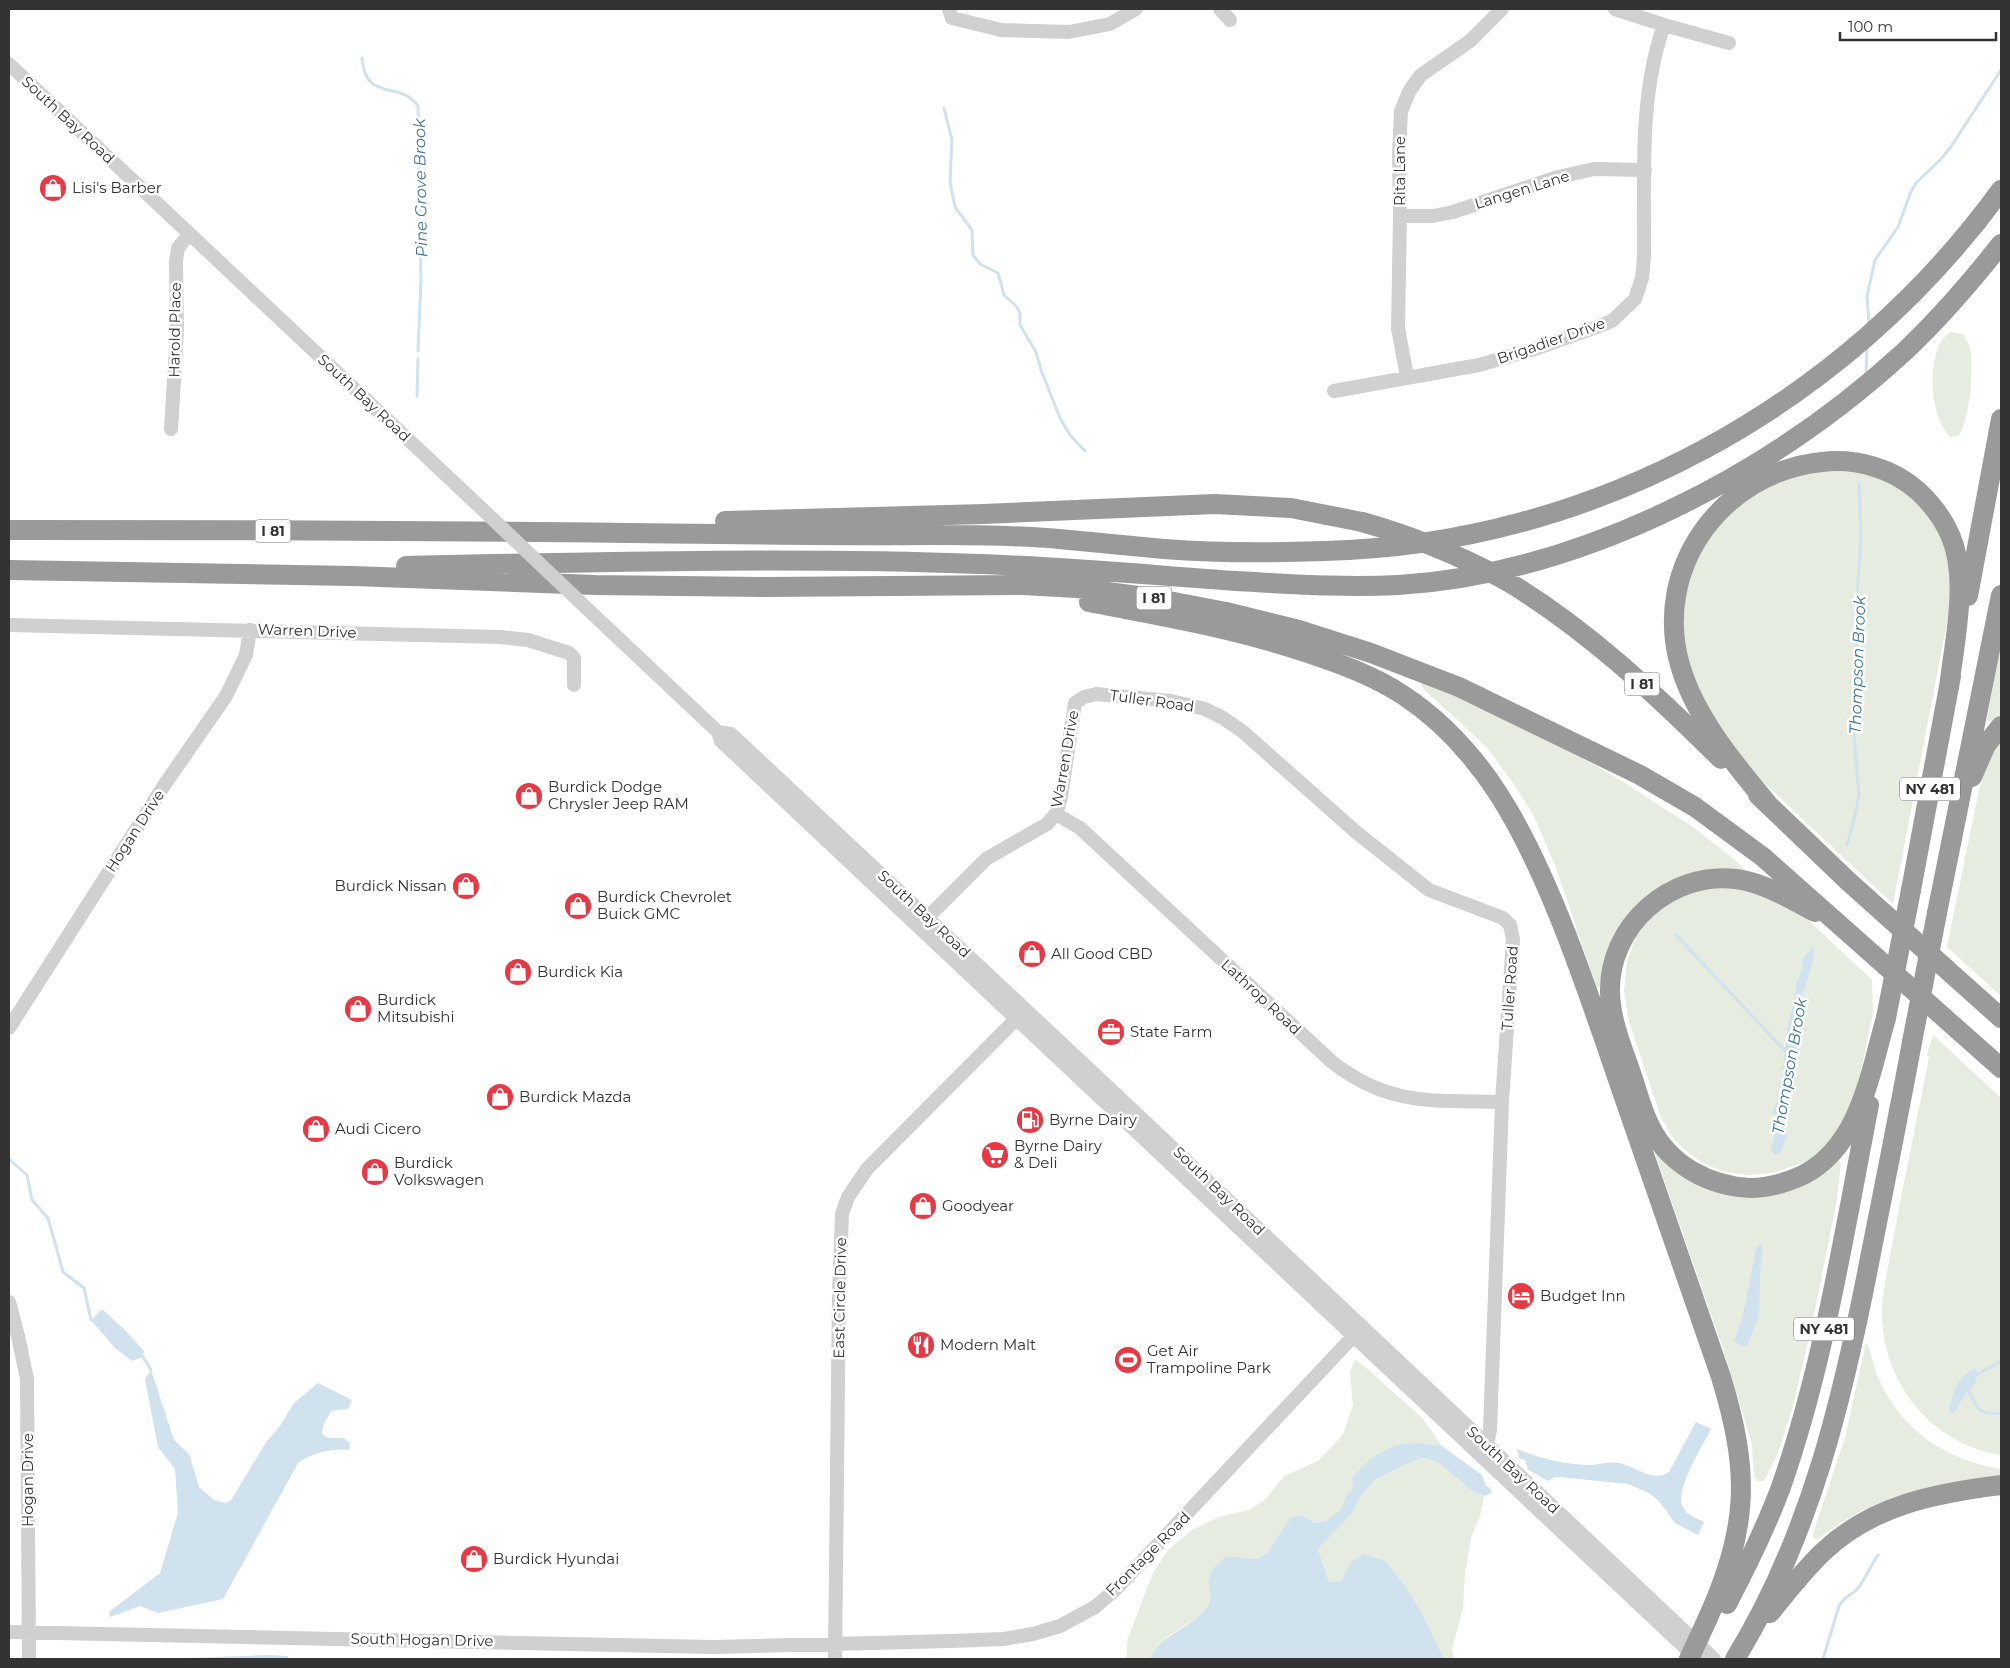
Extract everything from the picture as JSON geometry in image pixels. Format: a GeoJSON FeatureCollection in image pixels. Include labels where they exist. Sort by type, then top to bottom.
{"type":"FeatureCollection","features":[{"type":"Feature","properties":{"kind":"highway"},"geometry":{"type":"LineString","coordinates":[[538,532],[830,536],[981,535],[1053,538],[1167,549],[1265,552],[1349,551],[1416,544],[1500,529],[1555,513],[1632,484],[1678,463],[1746,425],[1841,358],[1899,306],[1958,245],[2001,190]]}},
{"type":"Feature","properties":{"kind":"highway"},"geometry":{"type":"LineString","coordinates":[[169,571],[690,561],[923,562],[986,564],[1319,586],[1414,583],[1517,566],[1563,552],[1621,530],[1693,498],[1784,446],[1835,409],[1885,368],[1936,320],[2001,244]]}},
{"type":"Feature","properties":{"kind":"highway","name":"NY 481"},"geometry":{"type":"LineString","coordinates":[[1696,1659],[1711,1623],[1767,1522],[1786,1471],[1803,1416],[1830,1306],[2001,419]]}},
{"type":"Feature","properties":{"kind":"highway"},"geometry":{"type":"LineString","coordinates":[[1767,803],[1727,753],[1695,702],[1680,665],[1674,632],[1678,590],[1682,572],[1691,550],[1716,514],[1730,500],[1753,484],[1799,466],[1827,462],[1852,462],[1869,465],[1891,473],[1923,496],[1935,510],[1949,533],[1955,548],[1959,571],[1959,600],[1949,688]]}},
{"type":"Feature","properties":{"kind":"highway","name":"I 81"},"geometry":{"type":"LineString","coordinates":[[9,530],[538,532],[718,522],[1215,504],[1291,508],[1362,522],[1421,540],[1474,563],[1555,612],[1608,653],[1849,882],[2001,1018]]}},
{"type":"Feature","properties":{"kind":"highway","name":"I 81"},"geometry":{"type":"LineString","coordinates":[[9,570],[169,571],[353,576],[595,586],[1004,585],[1096,590],[1153,598],[1226,612],[1335,641],[1450,683],[1608,758],[1695,807],[1763,857],[2001,1068]]}},
{"type":"Feature","properties":{"kind":"highway"},"geometry":{"type":"LineString","coordinates":[[1004,585],[1230,631],[1298,649],[1356,670],[1387,686],[1424,710],[1459,744],[1490,779],[1524,834],[1570,942],[1720,1377],[1734,1423],[1741,1474],[1739,1522],[1729,1567],[1711,1623],[1689,1659]]}},
{"type":"Feature","properties":{"kind":"highway","name":"NY 481"},"geometry":{"type":"LineString","coordinates":[[1738,1655],[1791,1550],[1808,1506],[1828,1442],[1856,1331],[1951,838],[2001,595]]}},
{"type":"Feature","properties":{"kind":"highway"},"geometry":{"type":"LineString","coordinates":[[1951,838],[1986,745],[2001,726]]}},
{"type":"Feature","properties":{"kind":"highway"},"geometry":{"type":"LineString","coordinates":[[1858,941],[1819,914],[1775,891],[1736,880],[1701,881],[1677,888],[1654,902],[1628,929],[1622,941],[1613,966],[1610,992],[1617,1033],[1650,1127],[1668,1152],[1681,1164],[1711,1180],[1731,1186],[1757,1188],[1796,1178],[1822,1164],[1842,1142],[1859,1107],[1886,1018]]}},
{"type":"Feature","properties":{"kind":"highway"},"geometry":{"type":"LineString","coordinates":[[1738,1655],[1810,1564],[1834,1542],[1857,1526],[1882,1512],[1926,1497],[2001,1485]]}},
{"type":"Feature","properties":{"kind":"street"},"geometry":{"type":"LineString","coordinates":[[949,9],[952,18],[1001,30],[1069,32],[1084,31],[1110,24],[1136,9]]}},
{"type":"Feature","properties":{"kind":"street"},"geometry":{"type":"LineString","coordinates":[[1220,9],[1230,20]]}},
{"type":"Feature","properties":{"kind":"street","name":"Rita Lane"},"geometry":{"type":"LineString","coordinates":[[1407,377],[1398,328],[1400,216],[1398,153],[1402,112],[1410,90],[1421,75],[1470,41],[1502,9]]}},
{"type":"Feature","properties":{"kind":"street"},"geometry":{"type":"LineString","coordinates":[[1615,9],[1728,43]]}},
{"type":"Feature","properties":{"kind":"street","name":"Brigadier Drive"},"geometry":{"type":"LineString","coordinates":[[1334,390],[1479,365],[1538,348],[1612,321],[1635,299],[1642,278],[1644,258],[1648,84],[1664,25]]}},
{"type":"Feature","properties":{"kind":"street","name":"South Bay Road"},"geometry":{"type":"LineString","coordinates":[[9,64],[718,732],[721,741],[1021,1014],[1357,1332],[1714,1659]]}},
{"type":"Feature","properties":{"kind":"street","name":"Langen Lane"},"geometry":{"type":"LineString","coordinates":[[1400,216],[1433,216],[1452,212],[1558,177],[1594,169],[1645,170]]}},
{"type":"Feature","properties":{"kind":"street","name":"Harold Place"},"geometry":{"type":"LineString","coordinates":[[172,429],[177,331],[176,261],[178,248],[189,234]]}},
{"type":"Feature","properties":{"kind":"street","name":"Warren Drive"},"geometry":{"type":"LineString","coordinates":[[9,625],[500,637],[528,640],[569,653],[574,658],[574,685]]}},
{"type":"Feature","properties":{"kind":"street","name":"Hogan Drive"},"geometry":{"type":"LineString","coordinates":[[9,1028],[165,784],[226,696],[246,655],[250,630]]}},
{"type":"Feature","properties":{"kind":"street","name":"Tuller Road"},"geometry":{"type":"LineString","coordinates":[[1088,696],[1096,694],[1171,702],[1204,709],[1223,718],[1242,732],[1356,832],[1429,890],[1503,918],[1510,925],[1513,939],[1502,1102],[1490,1430],[1483,1449]]}},
{"type":"Feature","properties":{"kind":"street","name":"Warren Drive"},"geometry":{"type":"LineString","coordinates":[[928,917],[986,859],[1047,824],[1056,814],[1061,797],[1073,709],[1075,703],[1088,696]]}},
{"type":"Feature","properties":{"kind":"street","name":"South Bay Road"},"geometry":{"type":"LineString","coordinates":[[718,732],[731,734],[928,917],[1021,1014]]}},
{"type":"Feature","properties":{"kind":"street","name":"Lathrop Road"},"geometry":{"type":"LineString","coordinates":[[1056,814],[1080,828],[1332,1062],[1350,1076],[1371,1087],[1398,1096],[1422,1100],[1502,1102]]}},
{"type":"Feature","properties":{"kind":"street","name":"East Circle Drive"},"geometry":{"type":"LineString","coordinates":[[835,1659],[842,1214],[851,1191],[867,1169],[1021,1014]]}},
{"type":"Feature","properties":{"kind":"street","name":"Hogan Drive"},"geometry":{"type":"LineString","coordinates":[[9,1302],[27,1378],[29,1659]]}},
{"type":"Feature","properties":{"kind":"street","name":"Frontage Road"},"geometry":{"type":"LineString","coordinates":[[835,1645],[1011,1638],[1060,1626],[1095,1607],[1139,1567],[1357,1332]]}},
{"type":"Feature","properties":{"kind":"street","name":"South Bay Road"},"geometry":{"type":"LineString","coordinates":[[1483,1449],[1696,1659]]}},
{"type":"Feature","properties":{"kind":"street","name":"South Hogan Drive"},"geometry":{"type":"LineString","coordinates":[[9,1632],[713,1647],[835,1645]]}},
{"type":"Feature","properties":{"kind":"shaded area"},"geometry":{"type":"Polygon","coordinates":[[[1950,332],[1963,334],[1968,342],[1971,368],[1970,394],[1966,419],[1958,436],[1950,437],[1938,417],[1933,392],[1933,378],[1936,354],[1940,343],[1950,332]]]}},
{"type":"Feature","properties":{"kind":"shaded area"},"geometry":{"type":"Polygon","coordinates":[[[1853,469],[1896,484],[1918,503],[1945,539],[1952,596],[1893,904],[1759,778],[1724,735],[1690,670],[1683,636],[1686,585],[1702,547],[1740,501],[1802,472],[1853,469]]]}},
{"type":"Feature","properties":{"kind":"shaded area"},"geometry":{"type":"Polygon","coordinates":[[[2001,642],[2001,714],[1990,722],[1987,719],[2001,642]]]}},
{"type":"Feature","properties":{"kind":"shaded area"},"geometry":{"type":"Polygon","coordinates":[[[1424,682],[1511,719],[1614,776],[1693,827],[1734,859],[1753,878],[1690,876],[1668,881],[1645,898],[1602,985],[1597,988],[1556,868],[1533,814],[1489,750],[1425,691],[1421,685],[1424,682]]]}},
{"type":"Feature","properties":{"kind":"shaded area"},"geometry":{"type":"Polygon","coordinates":[[[2001,737],[2001,996],[1947,947],[1979,790],[1987,760],[2001,737]]]}},
{"type":"Feature","properties":{"kind":"shaded area"},"geometry":{"type":"Polygon","coordinates":[[[1711,885],[1749,887],[1807,919],[1872,980],[1873,1013],[1856,1095],[1830,1143],[1808,1161],[1773,1173],[1747,1175],[1721,1171],[1701,1162],[1684,1149],[1671,1135],[1660,1115],[1629,1021],[1624,991],[1627,962],[1636,937],[1648,920],[1666,904],[1711,885]],[[1811,948],[1802,960],[1803,968],[1796,983],[1795,998],[1784,1045],[1786,1053],[1782,1077],[1779,1083],[1780,1090],[1776,1102],[1775,1127],[1787,1136],[1785,1109],[1790,1097],[1795,1066],[1799,1008],[1815,954],[1811,948]]]}},
{"type":"Feature","properties":{"kind":"shaded area"},"geometry":{"type":"Polygon","coordinates":[[[1933,1035],[2001,1098],[2001,1455],[1978,1449],[1957,1440],[1938,1428],[1921,1413],[1907,1395],[1896,1375],[1888,1353],[1883,1330],[1882,1308],[1885,1285],[1929,1058],[1927,1054],[1933,1035]]]}},
{"type":"Feature","properties":{"kind":"shaded area"},"geometry":{"type":"Polygon","coordinates":[[[1650,1140],[1719,1189],[1838,1161],[1841,1163],[1836,1205],[1793,1406],[1778,1453],[1764,1481],[1758,1481],[1754,1477],[1752,1444],[1723,1348],[1650,1140]],[[1756,1248],[1742,1319],[1734,1341],[1760,1277],[1763,1250],[1756,1248]]]}},
{"type":"Feature","properties":{"kind":"shaded area"},"geometry":{"type":"Polygon","coordinates":[[[1866,1342],[1877,1374],[1889,1397],[1900,1414],[1913,1428],[1944,1450],[1981,1465],[2001,1469],[2001,1475],[1952,1482],[1906,1493],[1862,1511],[1840,1523],[1819,1538],[1814,1539],[1813,1534],[1845,1438],[1866,1342]]]}},
{"type":"Feature","properties":{"kind":"shaded area"},"geometry":{"type":"Polygon","coordinates":[[[1355,1359],[1423,1419],[1442,1446],[1419,1443],[1359,1469],[1352,1478],[1353,1489],[1346,1495],[1343,1509],[1326,1521],[1315,1523],[1301,1515],[1290,1518],[1267,1553],[1256,1559],[1227,1556],[1218,1563],[1211,1573],[1209,1581],[1210,1600],[1201,1614],[1161,1642],[1150,1659],[1126,1659],[1128,1638],[1153,1573],[1167,1551],[1192,1530],[1219,1517],[1249,1510],[1267,1498],[1284,1476],[1318,1461],[1343,1435],[1353,1405],[1350,1372],[1355,1359]]]}},
{"type":"Feature","properties":{"kind":"shaded area"},"geometry":{"type":"Polygon","coordinates":[[[1423,1458],[1438,1462],[1472,1491],[1484,1496],[1480,1516],[1471,1538],[1465,1573],[1463,1608],[1452,1649],[1454,1659],[1444,1659],[1423,1615],[1350,1563],[1341,1581],[1329,1582],[1318,1549],[1352,1514],[1361,1495],[1375,1480],[1423,1458]]]}},
{"type":"Feature","properties":{"kind":"water"},"geometry":{"type":"Polygon","coordinates":[[[1812,947],[1815,954],[1799,1008],[1795,1066],[1790,1097],[1785,1109],[1787,1136],[1780,1153],[1775,1155],[1771,1150],[1776,1125],[1773,1112],[1780,1090],[1779,1083],[1782,1077],[1787,1027],[1795,998],[1796,983],[1803,968],[1802,960],[1812,947]]]}},
{"type":"Feature","properties":{"kind":"water"},"geometry":{"type":"Polygon","coordinates":[[[1760,1244],[1763,1250],[1759,1315],[1745,1347],[1734,1341],[1742,1319],[1756,1248],[1760,1244]]]}},
{"type":"Feature","properties":{"kind":"water"},"geometry":{"type":"Polygon","coordinates":[[[102,1309],[144,1351],[143,1357],[132,1361],[115,1348],[91,1320],[102,1309]]]}},
{"type":"Feature","properties":{"kind":"water"},"geometry":{"type":"Polygon","coordinates":[[[1976,1368],[1977,1376],[1975,1383],[1954,1413],[1949,1412],[1952,1398],[1960,1380],[1976,1368]]]}},
{"type":"Feature","properties":{"kind":"water"},"geometry":{"type":"Polygon","coordinates":[[[151,1370],[174,1440],[189,1454],[199,1487],[214,1500],[225,1503],[231,1500],[267,1441],[280,1426],[294,1403],[318,1383],[352,1400],[348,1409],[331,1411],[323,1426],[322,1434],[328,1438],[344,1438],[350,1443],[349,1450],[322,1452],[309,1456],[298,1463],[223,1599],[158,1613],[140,1606],[110,1617],[109,1612],[160,1573],[178,1513],[175,1469],[158,1447],[145,1379],[151,1370]]]}},
{"type":"Feature","properties":{"kind":"water"},"geometry":{"type":"Polygon","coordinates":[[[1696,1422],[1711,1429],[1685,1481],[1681,1502],[1688,1513],[1704,1522],[1698,1535],[1675,1523],[1659,1501],[1649,1493],[1628,1484],[1559,1477],[1554,1477],[1549,1481],[1528,1470],[1525,1460],[1519,1458],[1517,1449],[1561,1462],[1588,1465],[1611,1462],[1619,1463],[1657,1476],[1669,1472],[1696,1422]]]}},
{"type":"Feature","properties":{"kind":"water"},"geometry":{"type":"Polygon","coordinates":[[[1419,1443],[1442,1446],[1482,1475],[1486,1486],[1490,1488],[1492,1493],[1484,1496],[1472,1491],[1438,1462],[1423,1458],[1375,1480],[1361,1495],[1352,1514],[1318,1549],[1329,1582],[1341,1581],[1350,1563],[1363,1554],[1385,1561],[1403,1583],[1423,1615],[1444,1659],[1150,1659],[1161,1643],[1193,1621],[1207,1607],[1210,1597],[1209,1584],[1211,1572],[1224,1558],[1227,1556],[1256,1559],[1267,1553],[1290,1518],[1301,1515],[1315,1523],[1326,1521],[1342,1509],[1346,1495],[1353,1489],[1352,1478],[1367,1462],[1392,1447],[1419,1443]]]}},
{"type":"Feature","properties":{"kind":"water"},"geometry":{"type":"Polygon","coordinates":[[[288,1656],[288,1659],[161,1659],[288,1656]]]}},
{"type":"Feature","properties":{"kind":"waterway","name":"Pine Grove Brook"},"geometry":{"type":"LineString","coordinates":[[362,58],[365,72],[370,81],[376,86],[410,98],[418,106],[421,280],[418,351]]}},
{"type":"Feature","properties":{"kind":"waterway","name":"Thompson Brook"},"geometry":{"type":"LineString","coordinates":[[1869,323],[1867,296],[1875,260],[1898,227],[1916,183],[1950,148],[2001,70]]}},
{"type":"Feature","properties":{"kind":"waterway"},"geometry":{"type":"LineString","coordinates":[[944,108],[952,140],[950,182],[955,207],[972,230],[973,255],[980,264],[998,273],[1004,295],[1016,306],[1020,313],[1020,325],[1036,352],[1060,418],[1070,435],[1085,451]]}},
{"type":"Feature","properties":{"kind":"waterway","name":"Thompson Brook"},"geometry":{"type":"LineString","coordinates":[[1866,375],[1867,346]]}},
{"type":"Feature","properties":{"kind":"waterway","name":"Pine Grove Brook"},"geometry":{"type":"LineString","coordinates":[[417,396],[418,359]]}},
{"type":"Feature","properties":{"kind":"waterway","name":"Thompson Brook"},"geometry":{"type":"LineString","coordinates":[[1847,845],[1859,795],[1854,736],[1855,657],[1859,630],[1857,597],[1861,538],[1859,484]]}},
{"type":"Feature","properties":{"kind":"waterway"},"geometry":{"type":"LineString","coordinates":[[1676,935],[1787,1053]]}},
{"type":"Feature","properties":{"kind":"waterway"},"geometry":{"type":"LineString","coordinates":[[9,1159],[27,1175],[32,1200],[48,1218],[63,1272],[84,1288],[91,1320]]}},
{"type":"Feature","properties":{"kind":"waterway"},"geometry":{"type":"LineString","coordinates":[[143,1357],[151,1370]]}},
{"type":"Feature","properties":{"kind":"waterway"},"geometry":{"type":"LineString","coordinates":[[1978,1374],[2001,1361]]}},
{"type":"Feature","properties":{"kind":"waterway"},"geometry":{"type":"LineString","coordinates":[[1969,1391],[1974,1403],[1980,1410],[1988,1413],[2001,1413]]}},
{"type":"Feature","properties":{"kind":"waterway"},"geometry":{"type":"LineString","coordinates":[[1823,1659],[1839,1606],[1843,1600],[1859,1587],[1878,1555]]}},
{"type":"Feature","properties":{"kind":"place","name":"Lisi's Barber"},"geometry":{"type":"Point","coordinates":[53,188]}},
{"type":"Feature","properties":{"kind":"place","name":"Burdick Dodge Chrysler Jeep RAM"},"geometry":{"type":"Point","coordinates":[529,796]}},
{"type":"Feature","properties":{"kind":"place","name":"Burdick Nissan"},"geometry":{"type":"Point","coordinates":[466,886]}},
{"type":"Feature","properties":{"kind":"place","name":"Burdick Chevrolet Buick GMC"},"geometry":{"type":"Point","coordinates":[578,906]}},
{"type":"Feature","properties":{"kind":"place","name":"All Good CBD"},"geometry":{"type":"Point","coordinates":[1032,954]}},
{"type":"Feature","properties":{"kind":"place","name":"Burdick Kia"},"geometry":{"type":"Point","coordinates":[518,972]}},
{"type":"Feature","properties":{"kind":"place","name":"Burdick Mitsubishi"},"geometry":{"type":"Point","coordinates":[358,1009]}},
{"type":"Feature","properties":{"kind":"place","name":"State Farm"},"geometry":{"type":"Point","coordinates":[1111,1032]}},
{"type":"Feature","properties":{"kind":"place","name":"Burdick Mazda"},"geometry":{"type":"Point","coordinates":[500,1097]}},
{"type":"Feature","properties":{"kind":"place","name":"Byrne Dairy"},"geometry":{"type":"Point","coordinates":[1030,1120]}},
{"type":"Feature","properties":{"kind":"place","name":"Audi Cicero"},"geometry":{"type":"Point","coordinates":[316,1129]}},
{"type":"Feature","properties":{"kind":"place","name":"Byrne Dairy & Deli"},"geometry":{"type":"Point","coordinates":[995,1155]}},
{"type":"Feature","properties":{"kind":"place","name":"Burdick Volkswagen"},"geometry":{"type":"Point","coordinates":[375,1172]}},
{"type":"Feature","properties":{"kind":"place","name":"Goodyear"},"geometry":{"type":"Point","coordinates":[923,1206]}},
{"type":"Feature","properties":{"kind":"place","name":"Budget Inn"},"geometry":{"type":"Point","coordinates":[1521,1296]}},
{"type":"Feature","properties":{"kind":"place","name":"Modern Malt"},"geometry":{"type":"Point","coordinates":[921,1345]}},
{"type":"Feature","properties":{"kind":"place","name":"Get Air Trampoline Park"},"geometry":{"type":"Point","coordinates":[1128,1360]}},
{"type":"Feature","properties":{"kind":"place","name":"Burdick Hyundai"},"geometry":{"type":"Point","coordinates":[474,1559]}}]}
